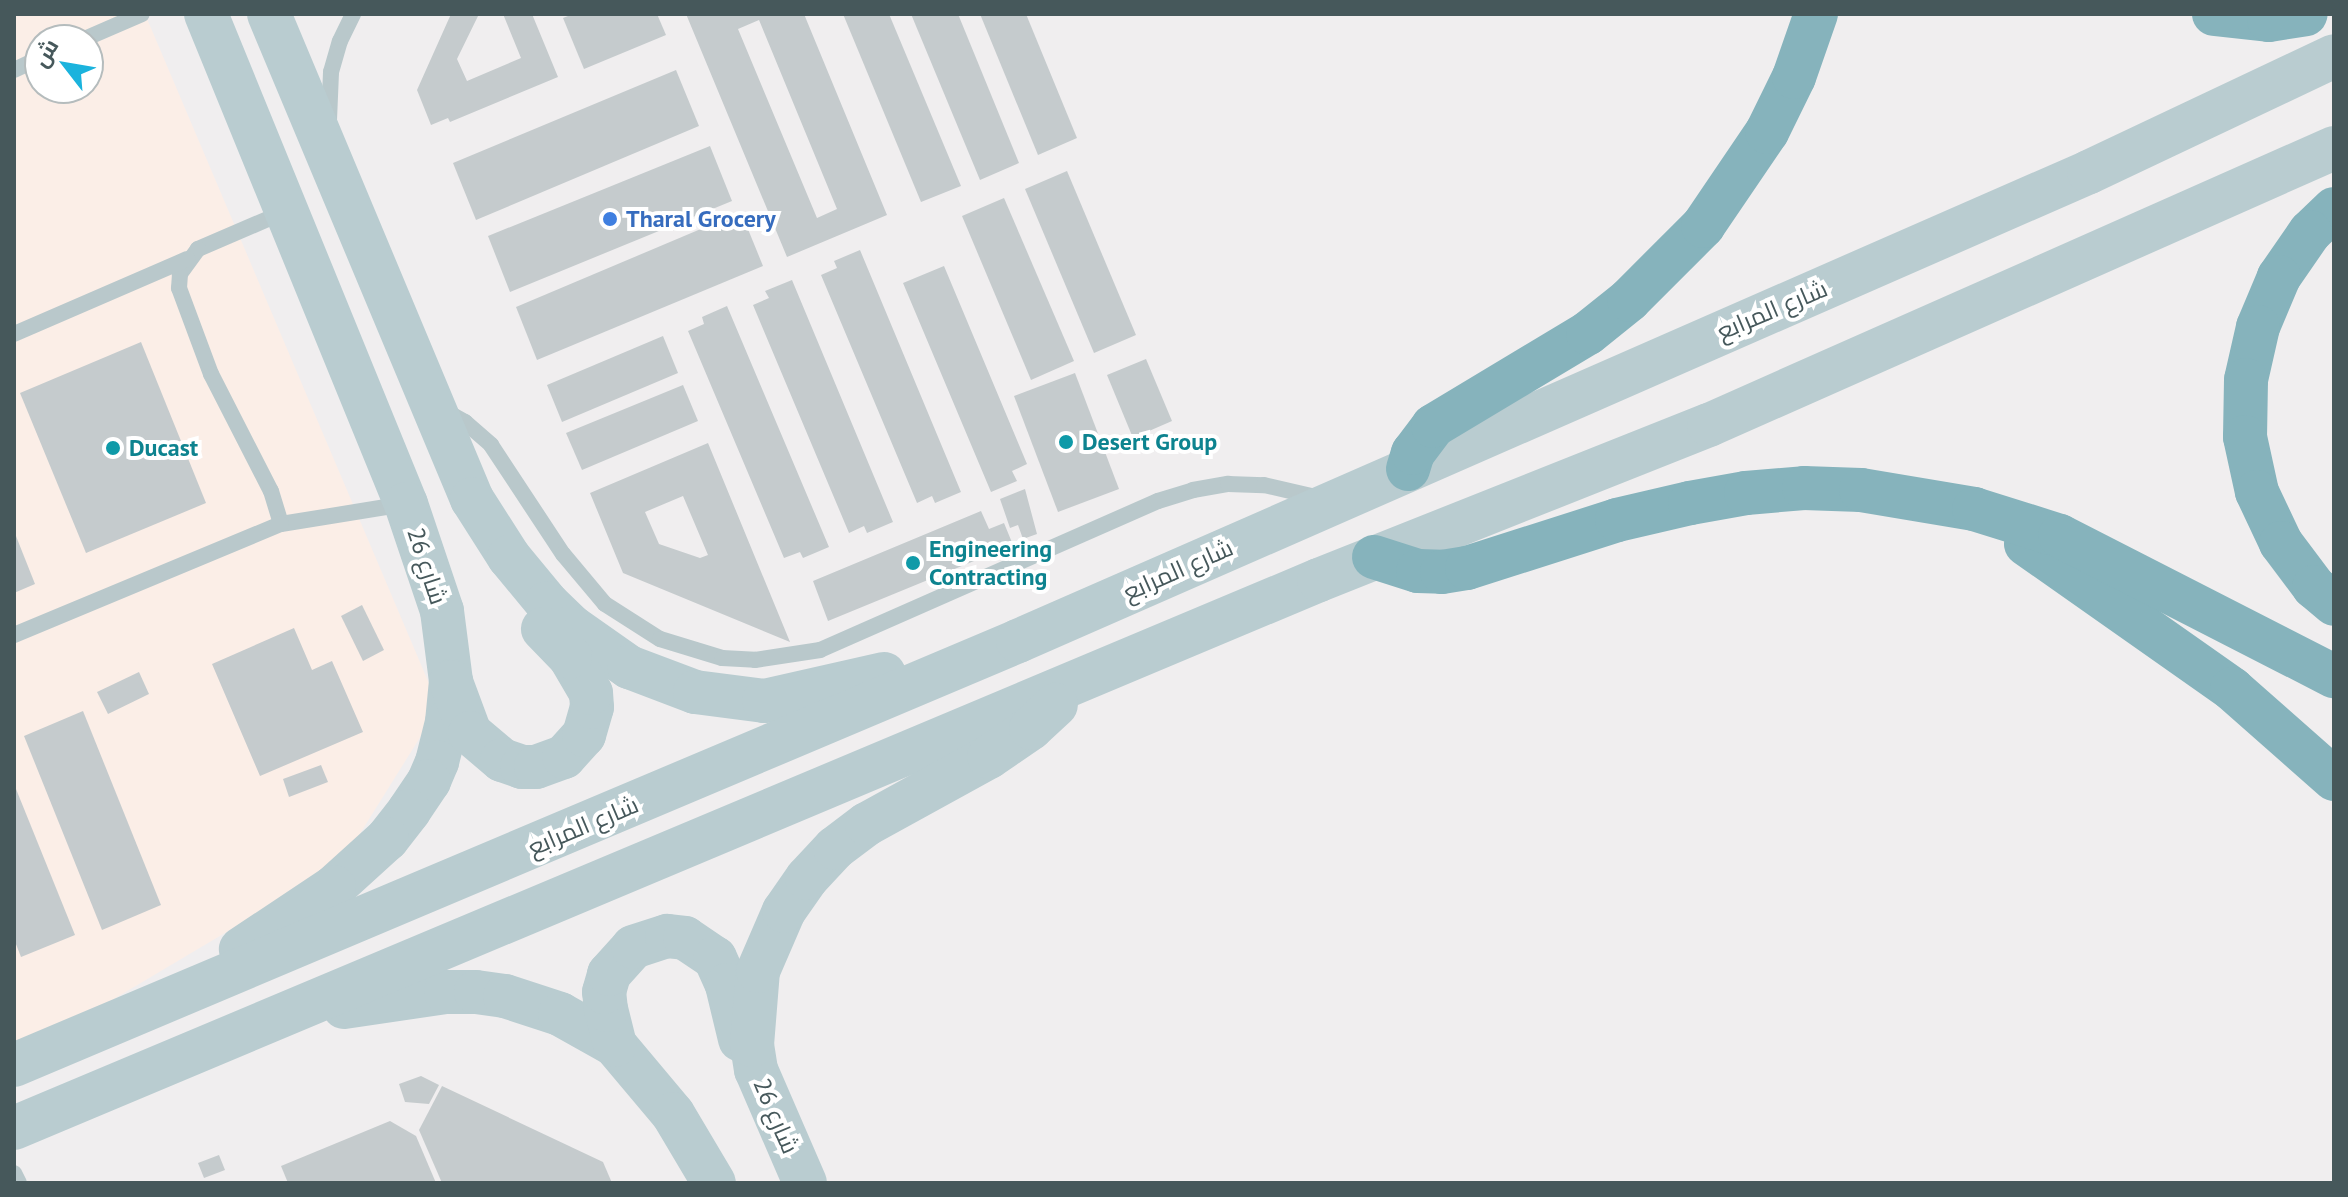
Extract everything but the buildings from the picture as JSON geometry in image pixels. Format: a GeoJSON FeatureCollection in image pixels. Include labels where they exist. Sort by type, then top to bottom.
{"type":"FeatureCollection","features":[{"type":"Feature","properties":{"kind":"highway"},"geometry":{"type":"LineString","coordinates":[[1408,469],[1413,453],[1433,426],[1588,333],[1629,300],[1703,226],[1767,132],[1794,77],[1816,14]]}},
{"type":"Feature","properties":{"kind":"highway"},"geometry":{"type":"LineString","coordinates":[[2214,14],[2269,20],[2306,14]]}},
{"type":"Feature","properties":{"kind":"highway"},"geometry":{"type":"LineString","coordinates":[[2334,209],[2310,232],[2279,277],[2258,327],[2246,380],[2245,437],[2257,492],[2281,543],[2314,587],[2334,604]]}},
{"type":"Feature","properties":{"kind":"highway"},"geometry":{"type":"LineString","coordinates":[[1374,557],[1418,571],[1467,568],[1617,520],[1746,493],[1804,488],[1861,490],[1974,509],[2072,541],[2334,676]]}},
{"type":"Feature","properties":{"kind":"highway"},"geometry":{"type":"LineString","coordinates":[[1974,509],[2117,605],[2232,689],[2334,779]]}},
{"type":"Feature","properties":{"kind":"main road","name":"شارع 26"},"geometry":{"type":"LineString","coordinates":[[142,1013],[334,887],[387,839],[429,781],[445,732],[451,681],[442,611],[406,504],[206,14]]}},
{"type":"Feature","properties":{"kind":"main road"},"geometry":{"type":"LineString","coordinates":[[269,14],[336,169],[500,573],[526,611],[582,674],[591,693],[590,721],[584,735],[564,757],[536,767],[522,767],[493,754],[470,733],[451,681]]}},
{"type":"Feature","properties":{"kind":"main road","name":"شارع المرابع"},"geometry":{"type":"LineString","coordinates":[[14,1065],[1018,641],[2118,159],[2334,56]]}},
{"type":"Feature","properties":{"kind":"main road"},"geometry":{"type":"LineString","coordinates":[[14,1128],[1374,557],[1709,425],[2334,148]]}},
{"type":"Feature","properties":{"kind":"main road"},"geometry":{"type":"LineString","coordinates":[[472,499],[509,557],[572,627],[629,667],[695,692],[753,700],[786,699],[1018,641]]}},
{"type":"Feature","properties":{"kind":"main road","name":"شارع 26"},"geometry":{"type":"LineString","coordinates":[[805,1183],[756,1070],[752,1020],[758,971],[784,911],[807,878],[835,848],[867,824],[947,782],[1031,728],[1086,678]]}},
{"type":"Feature","properties":{"kind":"main road"},"geometry":{"type":"LineString","coordinates":[[615,1045],[604,992],[609,974],[619,959],[649,939],[685,938],[715,958],[727,985],[739,1039],[756,1070]]}},
{"type":"Feature","properties":{"kind":"main road"},"geometry":{"type":"LineString","coordinates":[[275,1018],[417,995],[476,992],[533,1003],[615,1045],[673,1114],[714,1183]]}},
{"type":"Feature","properties":{"kind":"lane"},"geometry":{"type":"LineString","coordinates":[[104,30],[142,14]]}},
{"type":"Feature","properties":{"kind":"lane"},"geometry":{"type":"LineString","coordinates":[[336,169],[328,103],[331,72],[353,14]]}},
{"type":"Feature","properties":{"kind":"lane"},"geometry":{"type":"LineString","coordinates":[[14,334],[187,259],[198,249],[288,210]]}},
{"type":"Feature","properties":{"kind":"lane"},"geometry":{"type":"LineString","coordinates":[[187,259],[180,274],[179,288],[211,374],[271,491],[281,524]]}},
{"type":"Feature","properties":{"kind":"lane"},"geometry":{"type":"LineString","coordinates":[[434,407],[465,422],[491,445],[563,554],[605,604],[660,639],[722,658],[766,659],[820,650],[1158,501],[1193,490],[1228,484],[1264,485],[1300,491],[1334,502]]}},
{"type":"Feature","properties":{"kind":"lane"},"geometry":{"type":"LineString","coordinates":[[14,635],[281,524],[406,504]]}},
{"type":"Feature","properties":{"kind":"lane"},"geometry":{"type":"LineString","coordinates":[[14,1173],[19,1183]]}},
{"type":"Feature","properties":{"kind":"shaded area"},"geometry":{"type":"Polygon","coordinates":[[[14,14],[145,14],[439,707],[341,864],[65,1028],[14,1049],[14,14]]]}},
{"type":"Feature","properties":{"kind":"place","name":"Tharal Grocery"},"geometry":{"type":"Point","coordinates":[610,219]}},
{"type":"Feature","properties":{"kind":"place","name":"Desert Group"},"geometry":{"type":"Point","coordinates":[1066,442]}},
{"type":"Feature","properties":{"kind":"place","name":"Ducast"},"geometry":{"type":"Point","coordinates":[113,448]}},
{"type":"Feature","properties":{"kind":"place","name":"Engineering Contracting"},"geometry":{"type":"Point","coordinates":[913,563]}}]}
